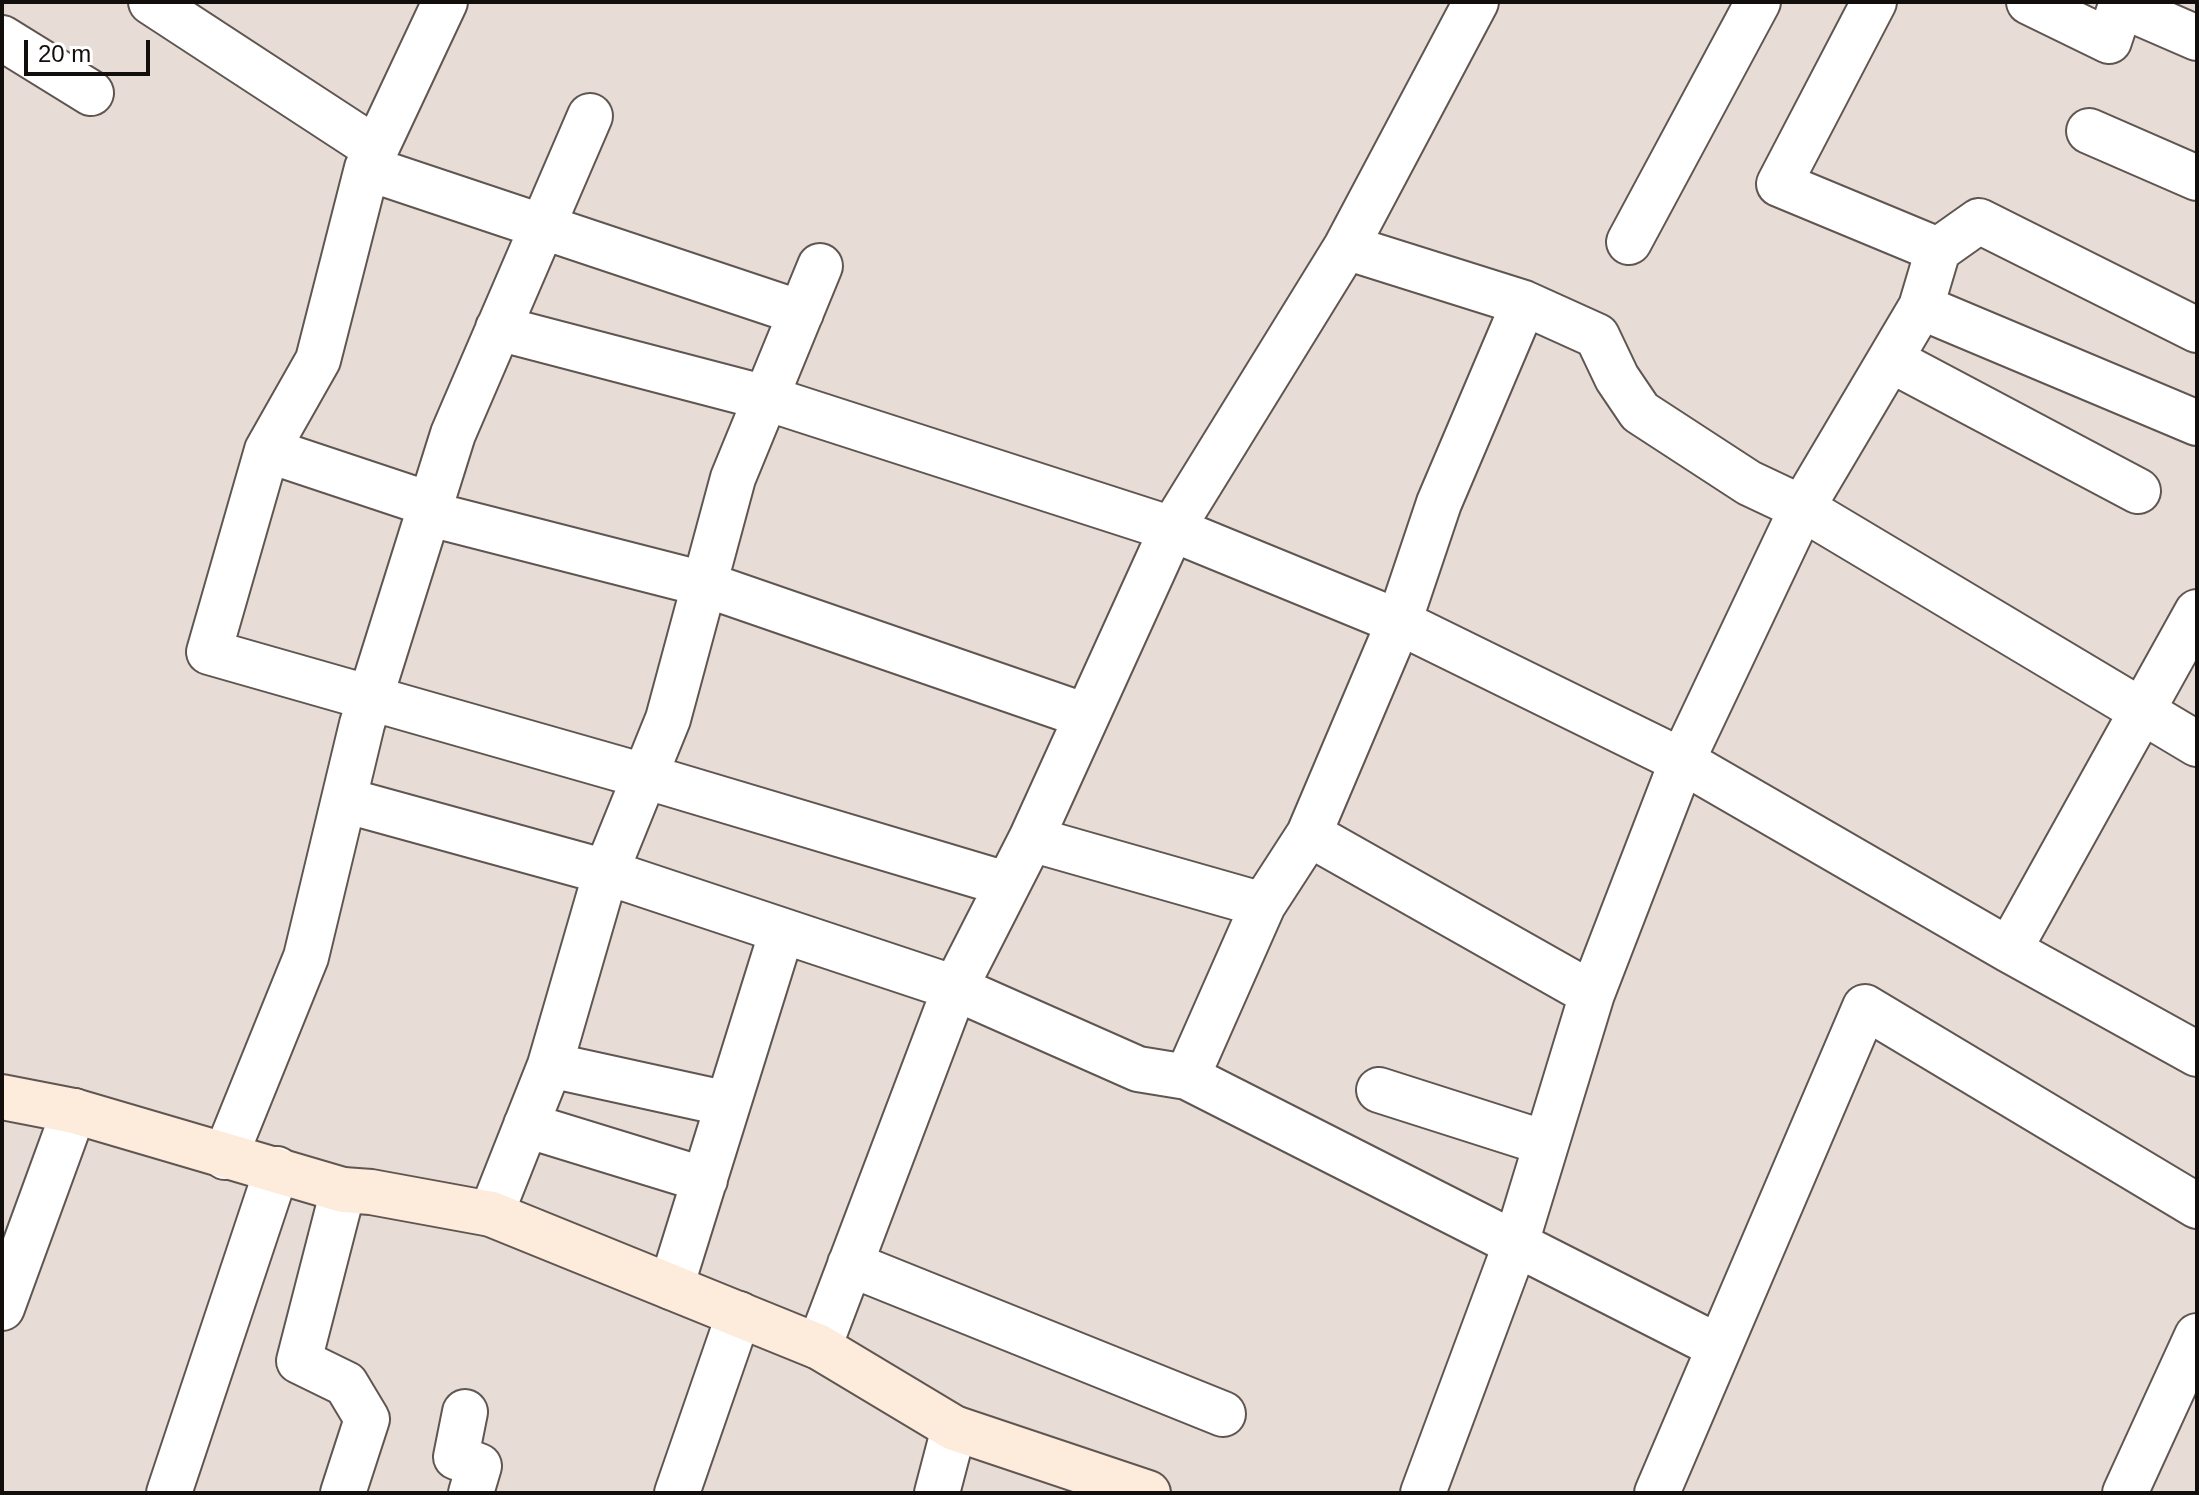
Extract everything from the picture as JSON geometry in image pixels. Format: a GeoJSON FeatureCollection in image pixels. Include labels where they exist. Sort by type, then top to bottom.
{"type":"FeatureCollection","features":[{"type":"Feature","properties":{"kind":"main road"},"geometry":{"type":"LineString","coordinates":[[2,1097],[74,1111],[343,1190],[371,1192],[491,1214],[819,1347],[954,1428],[1148,1493]]}},
{"type":"Feature","properties":{"kind":"street"},"geometry":{"type":"LineString","coordinates":[[151,2],[372,158],[542,226],[801,313]]}},
{"type":"Feature","properties":{"kind":"street"},"geometry":{"type":"LineString","coordinates":[[445,2],[372,158],[318,360],[267,450],[209,652],[644,776],[1006,884]]}},
{"type":"Feature","properties":{"kind":"street"},"geometry":{"type":"LineString","coordinates":[[819,1347],[955,988],[1031,839],[1172,529],[1346,247],[1476,2]]}},
{"type":"Feature","properties":{"kind":"street"},"geometry":{"type":"LineString","coordinates":[[1629,242],[1758,2]]}},
{"type":"Feature","properties":{"kind":"street"},"geometry":{"type":"LineString","coordinates":[[1874,2],[1779,184],[1938,250]]}},
{"type":"Feature","properties":{"kind":"street"},"geometry":{"type":"LineString","coordinates":[[2029,2],[2109,41],[2122,4],[2197,38]]}},
{"type":"Feature","properties":{"kind":"street"},"geometry":{"type":"LineString","coordinates":[[2,38],[91,93]]}},
{"type":"Feature","properties":{"kind":"street"},"geometry":{"type":"LineString","coordinates":[[225,1157],[306,957],[370,700],[453,434],[590,116]]}},
{"type":"Feature","properties":{"kind":"street"},"geometry":{"type":"LineString","coordinates":[[2089,131],[2197,178]]}},
{"type":"Feature","properties":{"kind":"street"},"geometry":{"type":"LineString","coordinates":[[1423,1493],[1516,1243],[1592,994],[1682,761],[1802,508],[1921,307],[1938,250],[1979,221],[2197,330]]}},
{"type":"Feature","properties":{"kind":"street"},"geometry":{"type":"LineString","coordinates":[[1346,247],[1524,303],[1597,336],[1617,378],[1640,412],[1749,483],[1802,508],[2197,744]]}},
{"type":"Feature","properties":{"kind":"street"},"geometry":{"type":"LineString","coordinates":[[491,1214],[550,1065],[606,872],[668,719],[733,478],[820,266]]}},
{"type":"Feature","properties":{"kind":"street"},"geometry":{"type":"LineString","coordinates":[[1187,1077],[1263,905],[1309,834],[1399,622],[1439,503],[1524,303]]}},
{"type":"Feature","properties":{"kind":"street"},"geometry":{"type":"LineString","coordinates":[[1921,307],[2197,423]]}},
{"type":"Feature","properties":{"kind":"street"},"geometry":{"type":"LineString","coordinates":[[498,328],[766,398],[1172,529],[1399,622],[1682,761],[2009,950],[2197,1054]]}},
{"type":"Feature","properties":{"kind":"street"},"geometry":{"type":"LineString","coordinates":[[1891,360],[2138,491]]}},
{"type":"Feature","properties":{"kind":"street"},"geometry":{"type":"LineString","coordinates":[[267,450],[428,508],[704,584],[1086,716]]}},
{"type":"Feature","properties":{"kind":"street"},"geometry":{"type":"LineString","coordinates":[[2009,950],[2142,711],[2194,626]]}},
{"type":"Feature","properties":{"kind":"street"},"geometry":{"type":"LineString","coordinates":[[344,800],[606,872],[955,988],[1138,1069],[1187,1077],[1719,1347]]}},
{"type":"Feature","properties":{"kind":"street"},"geometry":{"type":"LineString","coordinates":[[1309,834],[1592,994]]}},
{"type":"Feature","properties":{"kind":"street"},"geometry":{"type":"LineString","coordinates":[[1031,839],[1263,905]]}},
{"type":"Feature","properties":{"kind":"street"},"geometry":{"type":"LineString","coordinates":[[671,1287],[782,931]]}},
{"type":"Feature","properties":{"kind":"street"},"geometry":{"type":"LineString","coordinates":[[1657,1493],[1865,1007],[2197,1206]]}},
{"type":"Feature","properties":{"kind":"street"},"geometry":{"type":"LineString","coordinates":[[550,1065],[728,1104]]}},
{"type":"Feature","properties":{"kind":"street"},"geometry":{"type":"LineString","coordinates":[[1379,1090],[1545,1143]]}},
{"type":"Feature","properties":{"kind":"street"},"geometry":{"type":"LineString","coordinates":[[2,1308],[74,1111]]}},
{"type":"Feature","properties":{"kind":"street"},"geometry":{"type":"LineString","coordinates":[[526,1125],[705,1180]]}},
{"type":"Feature","properties":{"kind":"street"},"geometry":{"type":"LineString","coordinates":[[169,1493],[277,1169]]}},
{"type":"Feature","properties":{"kind":"street"},"geometry":{"type":"LineString","coordinates":[[343,1190],[299,1361],[346,1384],[367,1419],[343,1493]]}},
{"type":"Feature","properties":{"kind":"street"},"geometry":{"type":"LineString","coordinates":[[850,1264],[1223,1414]]}},
{"type":"Feature","properties":{"kind":"street"},"geometry":{"type":"LineString","coordinates":[[677,1493],[739,1314]]}},
{"type":"Feature","properties":{"kind":"street"},"geometry":{"type":"LineString","coordinates":[[2125,1493],[2197,1336]]}},
{"type":"Feature","properties":{"kind":"street"},"geometry":{"type":"LineString","coordinates":[[465,1412],[456,1457],[479,1466],[471,1493]]}},
{"type":"Feature","properties":{"kind":"street"},"geometry":{"type":"LineString","coordinates":[[937,1493],[954,1428]]}}]}
